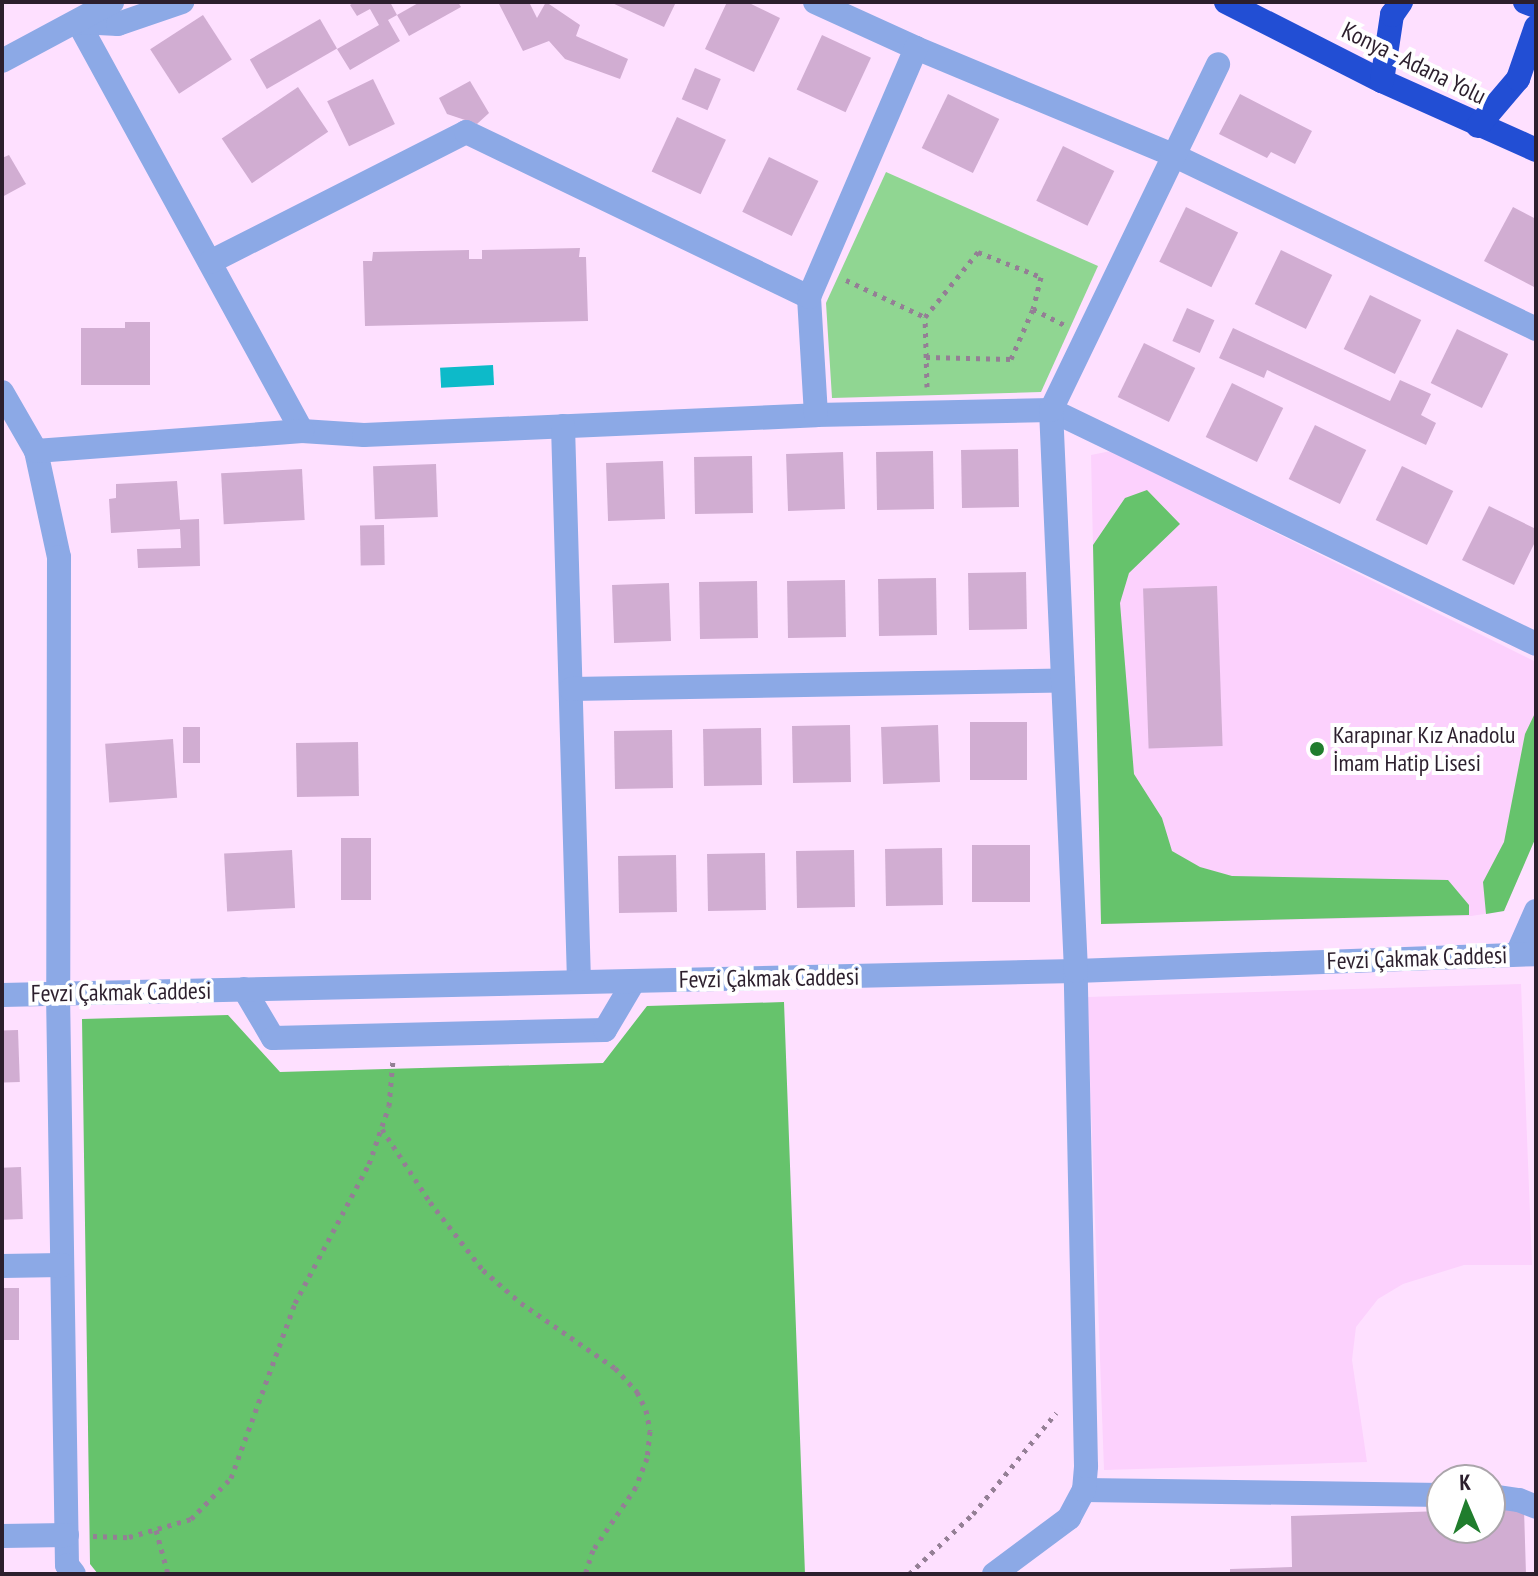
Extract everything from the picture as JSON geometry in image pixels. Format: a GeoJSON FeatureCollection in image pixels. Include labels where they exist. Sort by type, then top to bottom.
{"type":"FeatureCollection","features":[{"type":"Feature","properties":{"kind":"highway","name":"Konya - Adana Yolu"},"geometry":{"type":"LineString","coordinates":[[1226,2],[1382,81],[1536,150]]}},
{"type":"Feature","properties":{"kind":"highway"},"geometry":{"type":"LineString","coordinates":[[1382,81],[1392,15],[1401,2]]}},
{"type":"Feature","properties":{"kind":"highway"},"geometry":{"type":"LineString","coordinates":[[1525,2],[1536,6]]}},
{"type":"Feature","properties":{"kind":"highway"},"geometry":{"type":"LineString","coordinates":[[1478,126],[1518,79],[1536,27]]}},
{"type":"Feature","properties":{"kind":"street"},"geometry":{"type":"LineString","coordinates":[[78,22],[92,2]]}},
{"type":"Feature","properties":{"kind":"street"},"geometry":{"type":"LineString","coordinates":[[2,61],[112,2]]}},
{"type":"Feature","properties":{"kind":"street"},"geometry":{"type":"LineString","coordinates":[[78,22],[118,24],[182,2]]}},
{"type":"Feature","properties":{"kind":"street"},"geometry":{"type":"LineString","coordinates":[[815,2],[916,48],[1175,156],[1536,329]]}},
{"type":"Feature","properties":{"kind":"street"},"geometry":{"type":"LineString","coordinates":[[78,22],[302,431]]}},
{"type":"Feature","properties":{"kind":"street"},"geometry":{"type":"LineString","coordinates":[[816,415],[809,297],[916,48]]}},
{"type":"Feature","properties":{"kind":"street"},"geometry":{"type":"LineString","coordinates":[[994,1574],[1069,1518],[1084,1490],[1076,971],[1051,410],[1218,64]]}},
{"type":"Feature","properties":{"kind":"street"},"geometry":{"type":"LineString","coordinates":[[210,262],[466,132],[809,297]]}},
{"type":"Feature","properties":{"kind":"street"},"geometry":{"type":"LineString","coordinates":[[2,392],[36,451],[59,557],[58,993],[62,1265],[67,1565],[74,1574]]}},
{"type":"Feature","properties":{"kind":"street"},"geometry":{"type":"LineString","coordinates":[[36,451],[302,431],[364,435],[816,415],[1051,410],[1536,644]]}},
{"type":"Feature","properties":{"kind":"street"},"geometry":{"type":"LineString","coordinates":[[563,426],[579,981]]}},
{"type":"Feature","properties":{"kind":"street"},"geometry":{"type":"LineString","coordinates":[[571,689],[1063,680]]}},
{"type":"Feature","properties":{"kind":"street"},"geometry":{"type":"LineString","coordinates":[[1526,954],[1536,911]]}},
{"type":"Feature","properties":{"kind":"street","name":"Fevzi Çakmak Caddesi"},"geometry":{"type":"LineString","coordinates":[[2,995],[1076,971],[1526,954]]}},
{"type":"Feature","properties":{"kind":"street"},"geometry":{"type":"LineString","coordinates":[[244,989],[273,1038],[605,1030],[634,981]]}},
{"type":"Feature","properties":{"kind":"street"},"geometry":{"type":"LineString","coordinates":[[2,1266],[62,1265]]}},
{"type":"Feature","properties":{"kind":"street"},"geometry":{"type":"LineString","coordinates":[[1084,1490],[1426,1495]]}},
{"type":"Feature","properties":{"kind":"street"},"geometry":{"type":"LineString","coordinates":[[1506,1498],[1536,1507]]}},
{"type":"Feature","properties":{"kind":"street"},"geometry":{"type":"LineString","coordinates":[[2,1536],[67,1535]]}},
{"type":"Feature","properties":{"kind":"path"},"geometry":{"type":"LineString","coordinates":[[926,357],[1011,359],[1033,309],[1041,277],[978,252],[925,317],[926,357],[928,412]]}},
{"type":"Feature","properties":{"kind":"path"},"geometry":{"type":"LineString","coordinates":[[821,268],[925,317]]}},
{"type":"Feature","properties":{"kind":"path"},"geometry":{"type":"LineString","coordinates":[[1033,309],[1088,336]]}},
{"type":"Feature","properties":{"kind":"path"},"geometry":{"type":"LineString","coordinates":[[67,1535],[129,1537],[191,1519],[213,1501],[231,1478],[295,1303],[369,1164],[389,1106],[395,1035]]}},
{"type":"Feature","properties":{"kind":"path"},"geometry":{"type":"LineString","coordinates":[[381,1128],[430,1202],[483,1270],[533,1312],[615,1368],[637,1392],[646,1410],[650,1431],[647,1458],[636,1487],[593,1550],[585,1574]]}},
{"type":"Feature","properties":{"kind":"path"},"geometry":{"type":"LineString","coordinates":[[909,1574],[973,1514],[1038,1439],[1084,1373]]}},
{"type":"Feature","properties":{"kind":"path"},"geometry":{"type":"LineString","coordinates":[[156,1530],[168,1574]]}},
{"type":"Feature","properties":{"kind":"shaded area","name":"Karapınar Kız Anadolu İmam Hatip Lisesi"},"geometry":{"type":"Polygon","coordinates":[[[1111,451],[1536,662],[1536,837],[1504,911],[1471,916],[1101,924],[1091,455],[1111,451]]]}},
{"type":"Feature","properties":{"kind":"shaded area"},"geometry":{"type":"Polygon","coordinates":[[[1521,984],[1532,1265],[1464,1265],[1403,1284],[1378,1299],[1356,1327],[1352,1360],[1367,1462],[1104,1470],[1087,997],[1521,984]]]}},
{"type":"Feature","properties":{"kind":"green space"},"geometry":{"type":"Polygon","coordinates":[[[886,172],[1098,266],[1041,392],[832,398],[826,303],[886,172]]]}},
{"type":"Feature","properties":{"kind":"green space"},"geometry":{"type":"Polygon","coordinates":[[[1147,490],[1180,524],[1129,573],[1120,603],[1134,774],[1162,818],[1172,851],[1200,867],[1232,876],[1448,880],[1469,905],[1469,915],[1101,924],[1093,545],[1125,498],[1147,490]]]}},
{"type":"Feature","properties":{"kind":"green space"},"geometry":{"type":"Polygon","coordinates":[[[1536,711],[1536,837],[1504,911],[1486,914],[1483,882],[1504,842],[1525,734],[1536,711]]]}},
{"type":"Feature","properties":{"kind":"green space"},"geometry":{"type":"Polygon","coordinates":[[[784,1002],[805,1574],[98,1574],[90,1564],[82,1019],[228,1015],[280,1072],[603,1063],[647,1006],[784,1002]]]}},
{"type":"Feature","properties":{"kind":"water"},"geometry":{"type":"Polygon","coordinates":[[[493,365],[494,385],[441,388],[440,368],[493,365]]]}},
{"type":"Feature","properties":{"kind":"building"},"geometry":{"type":"Polygon","coordinates":[[[355,2],[390,2],[397,15],[388,20],[400,41],[350,70],[337,49],[379,25],[370,9],[357,16],[350,5],[355,2]]]}},
{"type":"Feature","properties":{"kind":"building"},"geometry":{"type":"Polygon","coordinates":[[[420,2],[458,2],[461,7],[409,36],[397,15],[420,2]]]}},
{"type":"Feature","properties":{"kind":"building"},"geometry":{"type":"Polygon","coordinates":[[[498,2],[529,2],[537,18],[546,2],[580,25],[576,36],[628,59],[620,79],[565,59],[549,41],[523,51],[498,2]]]}},
{"type":"Feature","properties":{"kind":"building"},"geometry":{"type":"Polygon","coordinates":[[[610,2],[676,2],[664,27],[610,2]]]}},
{"type":"Feature","properties":{"kind":"building"},"geometry":{"type":"Polygon","coordinates":[[[727,2],[747,2],[780,18],[754,72],[705,49],[727,2]]]}},
{"type":"Feature","properties":{"kind":"building"},"geometry":{"type":"Polygon","coordinates":[[[203,15],[232,59],[179,94],[150,49],[203,15]]]}},
{"type":"Feature","properties":{"kind":"building"},"geometry":{"type":"Polygon","coordinates":[[[320,19],[337,48],[267,89],[250,60],[320,19]]]}},
{"type":"Feature","properties":{"kind":"building"},"geometry":{"type":"Polygon","coordinates":[[[822,35],[871,58],[846,112],[797,89],[822,35]]]}},
{"type":"Feature","properties":{"kind":"building"},"geometry":{"type":"Polygon","coordinates":[[[695,68],[721,79],[707,110],[682,99],[695,68]]]}},
{"type":"Feature","properties":{"kind":"building"},"geometry":{"type":"Polygon","coordinates":[[[373,79],[395,124],[349,146],[327,101],[373,79]]]}},
{"type":"Feature","properties":{"kind":"building"},"geometry":{"type":"Polygon","coordinates":[[[470,81],[489,113],[477,124],[447,114],[439,98],[470,81]]]}},
{"type":"Feature","properties":{"kind":"building"},"geometry":{"type":"Polygon","coordinates":[[[298,87],[328,132],[252,183],[222,138],[298,87]]]}},
{"type":"Feature","properties":{"kind":"building"},"geometry":{"type":"Polygon","coordinates":[[[948,94],[999,119],[973,173],[922,148],[948,94]]]}},
{"type":"Feature","properties":{"kind":"building"},"geometry":{"type":"Polygon","coordinates":[[[1240,94],[1312,131],[1295,164],[1271,152],[1267,158],[1219,134],[1240,94]]]}},
{"type":"Feature","properties":{"kind":"building"},"geometry":{"type":"Polygon","coordinates":[[[677,117],[726,140],[701,194],[652,171],[677,117]]]}},
{"type":"Feature","properties":{"kind":"building"},"geometry":{"type":"Polygon","coordinates":[[[1063,146],[1114,171],[1087,226],[1036,201],[1063,146]]]}},
{"type":"Feature","properties":{"kind":"building"},"geometry":{"type":"Polygon","coordinates":[[[9,155],[26,184],[2,197],[2,158],[9,155]]]}},
{"type":"Feature","properties":{"kind":"building"},"geometry":{"type":"Polygon","coordinates":[[[769,157],[818,181],[792,236],[742,212],[769,157]]]}},
{"type":"Feature","properties":{"kind":"building"},"geometry":{"type":"Polygon","coordinates":[[[1186,207],[1238,232],[1211,287],[1159,262],[1186,207]]]}},
{"type":"Feature","properties":{"kind":"building"},"geometry":{"type":"Polygon","coordinates":[[[1513,207],[1536,219],[1536,288],[1484,261],[1513,207]]]}},
{"type":"Feature","properties":{"kind":"building"},"geometry":{"type":"Polygon","coordinates":[[[580,248],[579,257],[586,257],[588,321],[365,326],[363,261],[372,261],[373,252],[469,250],[469,259],[482,259],[482,250],[580,248]]]}},
{"type":"Feature","properties":{"kind":"building"},"geometry":{"type":"Polygon","coordinates":[[[1281,250],[1332,275],[1306,329],[1255,304],[1281,250]]]}},
{"type":"Feature","properties":{"kind":"building"},"geometry":{"type":"Polygon","coordinates":[[[1370,295],[1421,320],[1395,374],[1344,349],[1370,295]]]}},
{"type":"Feature","properties":{"kind":"building"},"geometry":{"type":"Polygon","coordinates":[[[1187,308],[1214,320],[1200,353],[1172,341],[1187,308]]]}},
{"type":"Feature","properties":{"kind":"building"},"geometry":{"type":"Polygon","coordinates":[[[125,322],[150,322],[150,385],[81,385],[81,328],[125,328],[125,322]]]}},
{"type":"Feature","properties":{"kind":"building"},"geometry":{"type":"Polygon","coordinates":[[[1233,328],[1390,401],[1400,380],[1431,394],[1421,415],[1436,423],[1426,445],[1267,370],[1264,378],[1219,358],[1233,328]]]}},
{"type":"Feature","properties":{"kind":"building"},"geometry":{"type":"Polygon","coordinates":[[[1457,329],[1508,354],[1482,408],[1431,383],[1457,329]]]}},
{"type":"Feature","properties":{"kind":"building"},"geometry":{"type":"Polygon","coordinates":[[[1144,343],[1195,368],[1169,422],[1118,397],[1144,343]]]}},
{"type":"Feature","properties":{"kind":"building"},"geometry":{"type":"Polygon","coordinates":[[[1232,383],[1283,408],[1257,462],[1206,437],[1232,383]]]}},
{"type":"Feature","properties":{"kind":"building"},"geometry":{"type":"Polygon","coordinates":[[[1315,425],[1366,450],[1340,504],[1289,479],[1315,425]]]}},
{"type":"Feature","properties":{"kind":"building"},"geometry":{"type":"Polygon","coordinates":[[[1018,449],[1019,507],[962,508],[961,450],[1018,449]]]}},
{"type":"Feature","properties":{"kind":"building"},"geometry":{"type":"Polygon","coordinates":[[[933,451],[934,509],[877,510],[876,452],[933,451]]]}},
{"type":"Feature","properties":{"kind":"building"},"geometry":{"type":"Polygon","coordinates":[[[843,452],[845,509],[788,511],[786,454],[843,452]]]}},
{"type":"Feature","properties":{"kind":"building"},"geometry":{"type":"Polygon","coordinates":[[[752,456],[753,513],[695,514],[694,457],[752,456]]]}},
{"type":"Feature","properties":{"kind":"building"},"geometry":{"type":"Polygon","coordinates":[[[663,461],[665,519],[608,521],[606,463],[663,461]]]}},
{"type":"Feature","properties":{"kind":"building"},"geometry":{"type":"Polygon","coordinates":[[[436,464],[438,517],[375,519],[373,466],[436,464]]]}},
{"type":"Feature","properties":{"kind":"building"},"geometry":{"type":"Polygon","coordinates":[[[1402,466],[1453,491],[1427,545],[1376,520],[1402,466]]]}},
{"type":"Feature","properties":{"kind":"building"},"geometry":{"type":"Polygon","coordinates":[[[302,469],[305,520],[224,524],[221,473],[302,469]]]}},
{"type":"Feature","properties":{"kind":"building"},"geometry":{"type":"Polygon","coordinates":[[[177,481],[180,520],[199,519],[200,566],[138,568],[137,549],[181,548],[180,529],[111,533],[109,499],[116,498],[116,484],[177,481]]]}},
{"type":"Feature","properties":{"kind":"building"},"geometry":{"type":"Polygon","coordinates":[[[1489,506],[1536,529],[1536,540],[1514,585],[1462,560],[1489,506]]]}},
{"type":"Feature","properties":{"kind":"building"},"geometry":{"type":"Polygon","coordinates":[[[360,525],[384,525],[385,565],[361,565],[360,525]]]}},
{"type":"Feature","properties":{"kind":"building"},"geometry":{"type":"Polygon","coordinates":[[[1026,572],[1027,629],[969,630],[968,573],[1026,572]]]}},
{"type":"Feature","properties":{"kind":"building"},"geometry":{"type":"Polygon","coordinates":[[[936,578],[937,635],[879,636],[878,579],[936,578]]]}},
{"type":"Feature","properties":{"kind":"building"},"geometry":{"type":"Polygon","coordinates":[[[845,580],[846,637],[788,638],[787,581],[845,580]]]}},
{"type":"Feature","properties":{"kind":"building"},"geometry":{"type":"Polygon","coordinates":[[[757,581],[758,638],[700,639],[699,582],[757,581]]]}},
{"type":"Feature","properties":{"kind":"building"},"geometry":{"type":"Polygon","coordinates":[[[669,583],[671,641],[614,643],[612,585],[669,583]]]}},
{"type":"Feature","properties":{"kind":"building"},"geometry":{"type":"Polygon","coordinates":[[[1217,586],[1223,746],[1149,748],[1143,589],[1217,586]]]}},
{"type":"Feature","properties":{"kind":"building"},"geometry":{"type":"Polygon","coordinates":[[[970,722],[1027,722],[1027,780],[970,780],[970,722]]]}},
{"type":"Feature","properties":{"kind":"building"},"geometry":{"type":"Polygon","coordinates":[[[850,725],[851,782],[793,783],[792,726],[850,725]]]}},
{"type":"Feature","properties":{"kind":"building"},"geometry":{"type":"Polygon","coordinates":[[[938,725],[940,782],[883,784],[881,727],[938,725]]]}},
{"type":"Feature","properties":{"kind":"building"},"geometry":{"type":"Polygon","coordinates":[[[183,727],[200,727],[200,763],[183,763],[183,727]]]}},
{"type":"Feature","properties":{"kind":"building"},"geometry":{"type":"Polygon","coordinates":[[[761,728],[762,785],[704,786],[703,729],[761,728]]]}},
{"type":"Feature","properties":{"kind":"building"},"geometry":{"type":"Polygon","coordinates":[[[672,730],[673,788],[615,789],[614,731],[672,730]]]}},
{"type":"Feature","properties":{"kind":"building"},"geometry":{"type":"Polygon","coordinates":[[[173,739],[177,798],[109,803],[105,744],[173,739]]]}},
{"type":"Feature","properties":{"kind":"building"},"geometry":{"type":"Polygon","coordinates":[[[358,742],[359,796],[297,797],[296,743],[358,742]]]}},
{"type":"Feature","properties":{"kind":"building"},"geometry":{"type":"Polygon","coordinates":[[[341,838],[371,838],[371,900],[341,900],[341,838]]]}},
{"type":"Feature","properties":{"kind":"building"},"geometry":{"type":"Polygon","coordinates":[[[972,845],[1030,845],[1030,902],[972,902],[972,845]]]}},
{"type":"Feature","properties":{"kind":"building"},"geometry":{"type":"Polygon","coordinates":[[[942,848],[943,905],[886,906],[885,849],[942,848]]]}},
{"type":"Feature","properties":{"kind":"building"},"geometry":{"type":"Polygon","coordinates":[[[292,850],[295,908],[227,911],[224,854],[292,850]]]}},
{"type":"Feature","properties":{"kind":"building"},"geometry":{"type":"Polygon","coordinates":[[[854,850],[855,907],[797,908],[796,851],[854,850]]]}},
{"type":"Feature","properties":{"kind":"building"},"geometry":{"type":"Polygon","coordinates":[[[765,853],[766,910],[708,911],[707,854],[765,853]]]}},
{"type":"Feature","properties":{"kind":"building"},"geometry":{"type":"Polygon","coordinates":[[[676,855],[677,912],[619,913],[618,856],[676,855]]]}},
{"type":"Feature","properties":{"kind":"building"},"geometry":{"type":"Polygon","coordinates":[[[18,1030],[20,1082],[4,1083],[2,1031],[18,1030]]]}},
{"type":"Feature","properties":{"kind":"building"},"geometry":{"type":"Polygon","coordinates":[[[21,1167],[23,1219],[4,1220],[2,1168],[21,1167]]]}},
{"type":"Feature","properties":{"kind":"building"},"geometry":{"type":"Polygon","coordinates":[[[2,1288],[19,1288],[19,1340],[2,1340],[2,1288]]]}},
{"type":"Feature","properties":{"kind":"building"},"geometry":{"type":"Polygon","coordinates":[[[1524,1509],[1526,1574],[1230,1574],[1230,1569],[1292,1567],[1291,1516],[1426,1512],[1426,1544],[1506,1544],[1506,1510],[1524,1509]]]}},
{"type":"Feature","properties":{"kind":"place","name":"Karapınar Kız Anadolu İmam Hatip Lisesi"},"geometry":{"type":"Point","coordinates":[1317,749]}}]}
